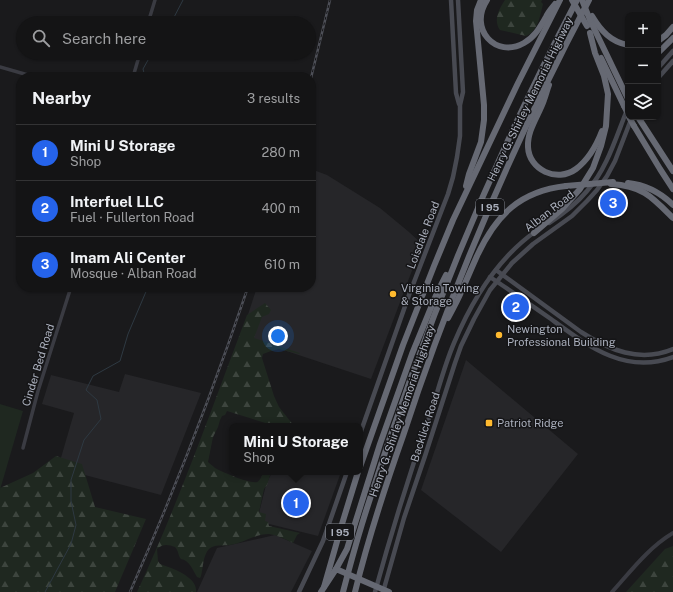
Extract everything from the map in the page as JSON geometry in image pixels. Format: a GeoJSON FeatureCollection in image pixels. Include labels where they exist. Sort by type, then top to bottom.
{"type":"FeatureCollection","features":[{"type":"Feature","properties":{"kind":"highway"},"geometry":{"type":"LineString","coordinates":[[462,203],[469,174],[480,147],[483,131],[484,105],[476,21],[477,10],[481,0]]}},
{"type":"Feature","properties":{"kind":"highway"},"geometry":{"type":"LineString","coordinates":[[486,0],[480,16],[483,30],[489,40],[503,47],[509,47],[523,44],[532,37],[546,16],[560,0]]}},
{"type":"Feature","properties":{"kind":"highway","name":"Henry G. Shirley Memorial Highway"},"geometry":{"type":"LineString","coordinates":[[363,458],[416,310],[439,253],[508,103],[560,0]]}},
{"type":"Feature","properties":{"kind":"highway"},"geometry":{"type":"LineString","coordinates":[[572,0],[590,21],[608,36],[625,45]]}},
{"type":"Feature","properties":{"kind":"highway"},"geometry":{"type":"LineString","coordinates":[[322,592],[347,549],[380,444],[412,354],[437,294],[465,237],[521,111],[577,0]]}},
{"type":"Feature","properties":{"kind":"highway"},"geometry":{"type":"LineString","coordinates":[[582,0],[590,21],[625,93]]}},
{"type":"Feature","properties":{"kind":"highway","name":"Henry G. Shirley Memorial Highway"},"geometry":{"type":"LineString","coordinates":[[355,592],[365,554],[390,474],[413,404],[447,310],[514,151],[589,0]]}},
{"type":"Feature","properties":{"kind":"highway"},"geometry":{"type":"LineString","coordinates":[[583,12],[592,0]]}},
{"type":"Feature","properties":{"kind":"highway"},"geometry":{"type":"LineString","coordinates":[[534,233],[567,204],[584,184],[593,168],[604,134],[608,102],[606,86],[590,33],[590,21]]}},
{"type":"Feature","properties":{"kind":"highway"},"geometry":{"type":"LineString","coordinates":[[661,38],[673,27]]}},
{"type":"Feature","properties":{"kind":"highway"},"geometry":{"type":"LineString","coordinates":[[590,33],[625,105]]}},
{"type":"Feature","properties":{"kind":"highway"},"geometry":{"type":"LineString","coordinates":[[661,51],[673,38]]}},
{"type":"Feature","properties":{"kind":"highway"},"geometry":{"type":"LineString","coordinates":[[552,72],[545,99],[533,124],[528,143],[532,160],[538,167],[546,173],[556,175],[568,173],[578,168],[595,145],[606,118]]}},
{"type":"Feature","properties":{"kind":"highway"},"geometry":{"type":"LineString","coordinates":[[632,120],[660,170],[673,189]]}},
{"type":"Feature","properties":{"kind":"highway"},"geometry":{"type":"LineString","coordinates":[[640,120],[673,172]]}},
{"type":"Feature","properties":{"kind":"highway"},"geometry":{"type":"LineString","coordinates":[[643,120],[654,142]]}},
{"type":"Feature","properties":{"kind":"highway"},"geometry":{"type":"LineString","coordinates":[[612,183],[629,186],[644,192],[654,199],[673,218]]}},
{"type":"Feature","properties":{"kind":"highway"},"geometry":{"type":"LineString","coordinates":[[434,344],[462,290],[480,250],[499,219],[516,203],[531,194],[546,189],[566,186],[630,183],[647,187],[659,193],[673,205]]}},
{"type":"Feature","properties":{"kind":"highway"},"geometry":{"type":"LineString","coordinates":[[343,592],[362,525],[390,438],[438,305],[465,237]]}},
{"type":"Feature","properties":{"kind":"highway","name":"Henry G. Shirley Memorial Highway"},"geometry":{"type":"LineString","coordinates":[[322,592],[357,475]]}},
{"type":"Feature","properties":{"kind":"highway"},"geometry":{"type":"LineString","coordinates":[[336,569],[389,592]]}},
{"type":"Feature","properties":{"kind":"main road","name":"Loisdale Road"},"geometry":{"type":"LineString","coordinates":[[451,0],[456,94],[460,105]]}},
{"type":"Feature","properties":{"kind":"main road","name":"Loisdale Road"},"geometry":{"type":"LineString","coordinates":[[363,426],[412,288],[451,186],[455,170],[459,146],[460,105],[463,92],[458,0]]}},
{"type":"Feature","properties":{"kind":"main road"},"geometry":{"type":"LineString","coordinates":[[661,65],[673,51]]}},
{"type":"Feature","properties":{"kind":"main road"},"geometry":{"type":"LineString","coordinates":[[661,75],[673,61]]}},
{"type":"Feature","properties":{"kind":"main road","name":"Alban Road"},"geometry":{"type":"LineString","coordinates":[[490,277],[514,250],[534,233],[560,216],[588,190],[601,170],[625,110]]}},
{"type":"Feature","properties":{"kind":"main road","name":"Alban Road"},"geometry":{"type":"LineString","coordinates":[[502,274],[507,267],[522,253],[572,216],[588,201],[607,176],[615,161],[630,120]]}},
{"type":"Feature","properties":{"kind":"main road"},"geometry":{"type":"LineString","coordinates":[[496,270],[581,332],[608,347],[628,354],[639,355],[656,354],[673,349]]}},
{"type":"Feature","properties":{"kind":"main road","name":"Backlick Road"},"geometry":{"type":"LineString","coordinates":[[383,592],[404,518],[426,456],[463,341],[485,298],[502,274]]}},
{"type":"Feature","properties":{"kind":"main road"},"geometry":{"type":"LineString","coordinates":[[490,277],[579,340],[606,354],[626,361],[641,363],[657,362],[673,357]]}},
{"type":"Feature","properties":{"kind":"main road","name":"Backlick Road"},"geometry":{"type":"LineString","coordinates":[[375,592],[409,476],[454,342],[473,303],[490,277]]}},
{"type":"Feature","properties":{"kind":"main road"},"geometry":{"type":"LineString","coordinates":[[299,592],[323,541],[346,475]]}},
{"type":"Feature","properties":{"kind":"street"},"geometry":{"type":"LineString","coordinates":[[150,16],[155,0]]}},
{"type":"Feature","properties":{"kind":"street"},"geometry":{"type":"LineString","coordinates":[[134,72],[138,60]]}},
{"type":"Feature","properties":{"kind":"street"},"geometry":{"type":"LineString","coordinates":[[0,67],[18,72]]}},
{"type":"Feature","properties":{"kind":"street","name":"Cinder Bed Road"},"geometry":{"type":"LineString","coordinates":[[23,448],[38,391],[68,292]]}},
{"type":"Feature","properties":{"kind":"street"},"geometry":{"type":"LineString","coordinates":[[612,592],[650,550],[673,534]]}},
{"type":"Feature","properties":{"kind":"shaded area"},"geometry":{"type":"Polygon","coordinates":[[[316,171],[327,175],[380,208],[422,244],[371,379],[241,336],[255,292],[316,292],[316,171]]]}},
{"type":"Feature","properties":{"kind":"shaded area","name":"Patriot Ridge"},"geometry":{"type":"Polygon","coordinates":[[[466,360],[578,454],[501,552],[421,490],[466,360]]]}},
{"type":"Feature","properties":{"kind":"shaded area"},"geometry":{"type":"Polygon","coordinates":[[[125,374],[201,393],[161,495],[58,468],[74,413],[42,404],[51,375],[119,392],[125,374]]]}},
{"type":"Feature","properties":{"kind":"shaded area"},"geometry":{"type":"Polygon","coordinates":[[[271,475],[340,475],[318,536],[257,521],[266,485],[271,475]]]}},
{"type":"Feature","properties":{"kind":"shaded area"},"geometry":{"type":"Polygon","coordinates":[[[275,535],[312,551],[291,592],[197,592],[217,548],[275,535]]]}},
{"type":"Feature","properties":{"kind":"green space"},"geometry":{"type":"Polygon","coordinates":[[[505,0],[542,0],[541,2],[543,4],[538,23],[530,34],[526,36],[500,30],[497,18],[505,0]]]}},
{"type":"Feature","properties":{"kind":"green space"},"geometry":{"type":"Polygon","coordinates":[[[265,303],[271,310],[269,314],[262,317],[254,338],[300,353],[279,349],[263,354],[262,358],[279,407],[292,423],[265,423],[227,411],[225,415],[222,416],[213,437],[208,462],[215,468],[242,480],[257,482],[262,475],[270,475],[264,489],[259,512],[266,514],[265,521],[268,522],[269,526],[300,533],[297,535],[293,543],[278,536],[264,534],[235,544],[211,547],[207,552],[200,578],[197,577],[189,563],[181,559],[175,547],[163,545],[157,549],[158,561],[160,564],[189,578],[196,587],[196,592],[137,592],[181,489],[247,315],[265,303]]]}},
{"type":"Feature","properties":{"kind":"green space"},"geometry":{"type":"Polygon","coordinates":[[[0,404],[23,411],[0,490],[0,404]]]}},
{"type":"Feature","properties":{"kind":"green space"},"geometry":{"type":"Polygon","coordinates":[[[56,456],[82,464],[95,507],[146,519],[115,592],[0,592],[0,488],[33,473],[56,456]]]}},
{"type":"Feature","properties":{"kind":"green space"},"geometry":{"type":"Polygon","coordinates":[[[673,546],[673,592],[626,592],[665,549],[673,546]]]}},
{"type":"Feature","properties":{"kind":"waterway"},"geometry":{"type":"LineString","coordinates":[[175,16],[183,0]]}},
{"type":"Feature","properties":{"kind":"waterway"},"geometry":{"type":"LineString","coordinates":[[144,72],[143,69],[148,60]]}},
{"type":"Feature","properties":{"kind":"waterway"},"geometry":{"type":"LineString","coordinates":[[45,592],[71,544],[76,525],[71,501],[71,480],[84,440],[101,419],[97,400],[86,390],[93,376],[120,361],[128,334],[146,292]]}},
{"type":"Feature","properties":{"kind":"railway"},"geometry":{"type":"LineString","coordinates":[[316,57],[330,0]]}},
{"type":"Feature","properties":{"kind":"railway"},"geometry":{"type":"LineString","coordinates":[[312,72],[315,60]]}},
{"type":"Feature","properties":{"kind":"railway"},"geometry":{"type":"LineString","coordinates":[[130,592],[192,441],[246,292]]}},
{"type":"Feature","properties":{"kind":"place","name":"Imam Ali Center"},"geometry":{"type":"Point","coordinates":[613,203]}},
{"type":"Feature","properties":{"kind":"place","name":"Virginia Towing & Storage"},"geometry":{"type":"Point","coordinates":[393,294]}},
{"type":"Feature","properties":{"kind":"place","name":"Interfuel LLC"},"geometry":{"type":"Point","coordinates":[516,307]}},
{"type":"Feature","properties":{"kind":"place","name":"Newington Professional Building"},"geometry":{"type":"Point","coordinates":[499,335]}},
{"type":"Feature","properties":{"kind":"place","name":"Patriot Ridge"},"geometry":{"type":"Point","coordinates":[489,423]}},
{"type":"Feature","properties":{"kind":"place","name":"Mini U Storage"},"geometry":{"type":"Point","coordinates":[296,503]}}]}
